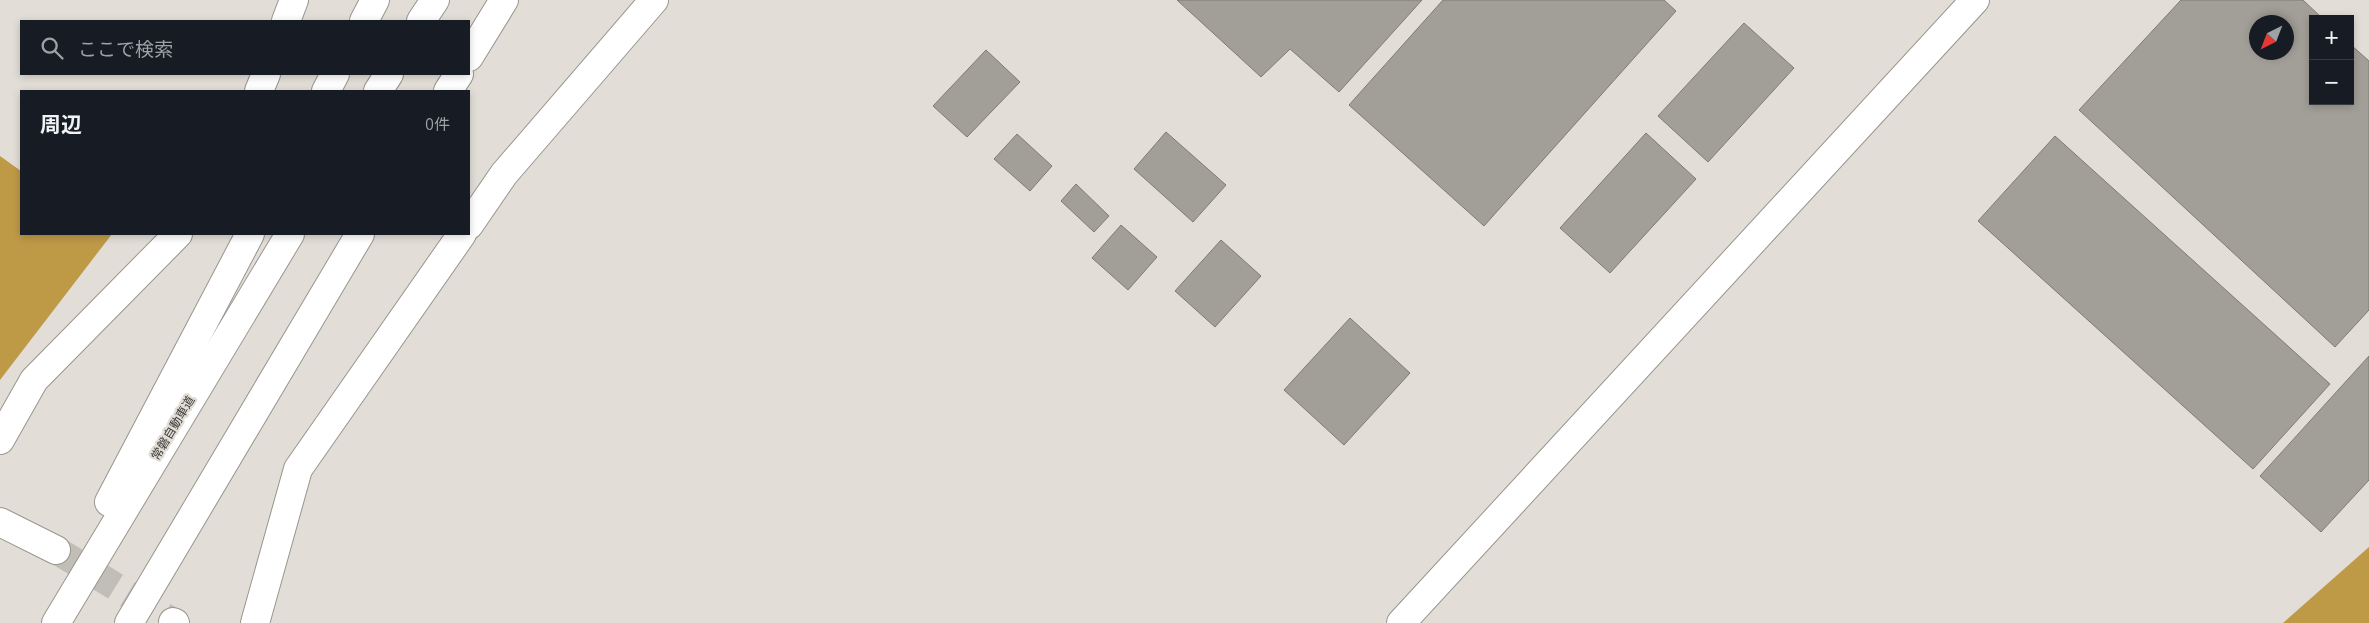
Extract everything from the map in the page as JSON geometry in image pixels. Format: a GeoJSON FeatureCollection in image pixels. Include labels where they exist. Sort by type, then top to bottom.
{"type":"FeatureCollection","features":[{"type":"Feature","properties":{"kind":"main road"},"geometry":{"type":"LineString","coordinates":[[286,20],[294,0]]}},
{"type":"Feature","properties":{"kind":"main road"},"geometry":{"type":"LineString","coordinates":[[365,20],[375,0]]}},
{"type":"Feature","properties":{"kind":"main road"},"geometry":{"type":"LineString","coordinates":[[423,20],[435,0]]}},
{"type":"Feature","properties":{"kind":"main road"},"geometry":{"type":"LineString","coordinates":[[470,55],[504,0]]}},
{"type":"Feature","properties":{"kind":"main road"},"geometry":{"type":"LineString","coordinates":[[470,224],[504,174],[654,0]]}},
{"type":"Feature","properties":{"kind":"main road"},"geometry":{"type":"LineString","coordinates":[[1401,623],[1976,0]]}},
{"type":"Feature","properties":{"kind":"main road"},"geometry":{"type":"LineString","coordinates":[[259,90],[266,75]]}},
{"type":"Feature","properties":{"kind":"main road"},"geometry":{"type":"LineString","coordinates":[[327,90],[335,75]]}},
{"type":"Feature","properties":{"kind":"main road"},"geometry":{"type":"LineString","coordinates":[[379,90],[388,75]]}},
{"type":"Feature","properties":{"kind":"main road"},"geometry":{"type":"LineString","coordinates":[[449,90],[458,75]]}},
{"type":"Feature","properties":{"kind":"main road"},"geometry":{"type":"LineString","coordinates":[[0,440],[34,380],[177,235]]}},
{"type":"Feature","properties":{"kind":"main road"},"geometry":{"type":"LineString","coordinates":[[45,623],[249,235]]}},
{"type":"Feature","properties":{"kind":"main road","name":"常磐自動車道"},"geometry":{"type":"LineString","coordinates":[[56,623],[289,235]]}},
{"type":"Feature","properties":{"kind":"main road"},"geometry":{"type":"LineString","coordinates":[[128,623],[359,235]]}},
{"type":"Feature","properties":{"kind":"main road"},"geometry":{"type":"LineString","coordinates":[[255,623],[298,469],[461,235]]}},
{"type":"Feature","properties":{"kind":"main road"},"geometry":{"type":"LineString","coordinates":[[0,522],[56,550]]}},
{"type":"Feature","properties":{"kind":"shaded area"},"geometry":{"type":"Polygon","coordinates":[[[0,156],[20,170],[20,235],[111,235],[0,380],[0,156]]]}},
{"type":"Feature","properties":{"kind":"shaded area"},"geometry":{"type":"Polygon","coordinates":[[[2369,547],[2369,623],[2283,623],[2369,547]]]}},
{"type":"Feature","properties":{"kind":"building"},"geometry":{"type":"Polygon","coordinates":[[[1177,0],[1422,0],[1339,92],[1290,49],[1261,77],[1177,0]]]}},
{"type":"Feature","properties":{"kind":"building"},"geometry":{"type":"Polygon","coordinates":[[[1443,0],[1664,0],[1676,11],[1484,226],[1349,105],[1443,0]]]}},
{"type":"Feature","properties":{"kind":"building"},"geometry":{"type":"Polygon","coordinates":[[[2181,0],[2303,0],[2319,15],[2309,15],[2309,105],[2354,105],[2354,48],[2369,61],[2369,310],[2335,347],[2079,110],[2181,0]]]}},
{"type":"Feature","properties":{"kind":"building"},"geometry":{"type":"Polygon","coordinates":[[[1744,23],[1794,68],[1708,162],[1658,116],[1744,23]]]}},
{"type":"Feature","properties":{"kind":"building"},"geometry":{"type":"Polygon","coordinates":[[[986,50],[1020,82],[967,137],[933,106],[986,50]]]}},
{"type":"Feature","properties":{"kind":"building"},"geometry":{"type":"Polygon","coordinates":[[[1166,132],[1226,185],[1193,222],[1134,169],[1166,132]]]}},
{"type":"Feature","properties":{"kind":"building"},"geometry":{"type":"Polygon","coordinates":[[[1646,133],[1696,179],[1610,273],[1560,228],[1646,133]]]}},
{"type":"Feature","properties":{"kind":"building"},"geometry":{"type":"Polygon","coordinates":[[[1017,134],[1052,166],[1030,191],[994,159],[1017,134]]]}},
{"type":"Feature","properties":{"kind":"building"},"geometry":{"type":"Polygon","coordinates":[[[2055,136],[2330,384],[2253,469],[1978,221],[2055,136]]]}},
{"type":"Feature","properties":{"kind":"building"},"geometry":{"type":"Polygon","coordinates":[[[1076,184],[1109,216],[1094,232],[1061,201],[1076,184]]]}},
{"type":"Feature","properties":{"kind":"building"},"geometry":{"type":"Polygon","coordinates":[[[1121,225],[1157,257],[1128,290],[1092,258],[1121,225]]]}},
{"type":"Feature","properties":{"kind":"building"},"geometry":{"type":"Polygon","coordinates":[[[1221,240],[1261,276],[1215,327],[1175,291],[1221,240]]]}},
{"type":"Feature","properties":{"kind":"building"},"geometry":{"type":"Polygon","coordinates":[[[1350,318],[1410,373],[1344,445],[1284,390],[1350,318]]]}},
{"type":"Feature","properties":{"kind":"building"},"geometry":{"type":"Polygon","coordinates":[[[2369,356],[2369,480],[2321,532],[2260,476],[2369,356]]]}},
{"type":"Feature","properties":{"kind":"tunnel"},"geometry":{"type":"LineString","coordinates":[[56,550],[173,622]]}}]}
